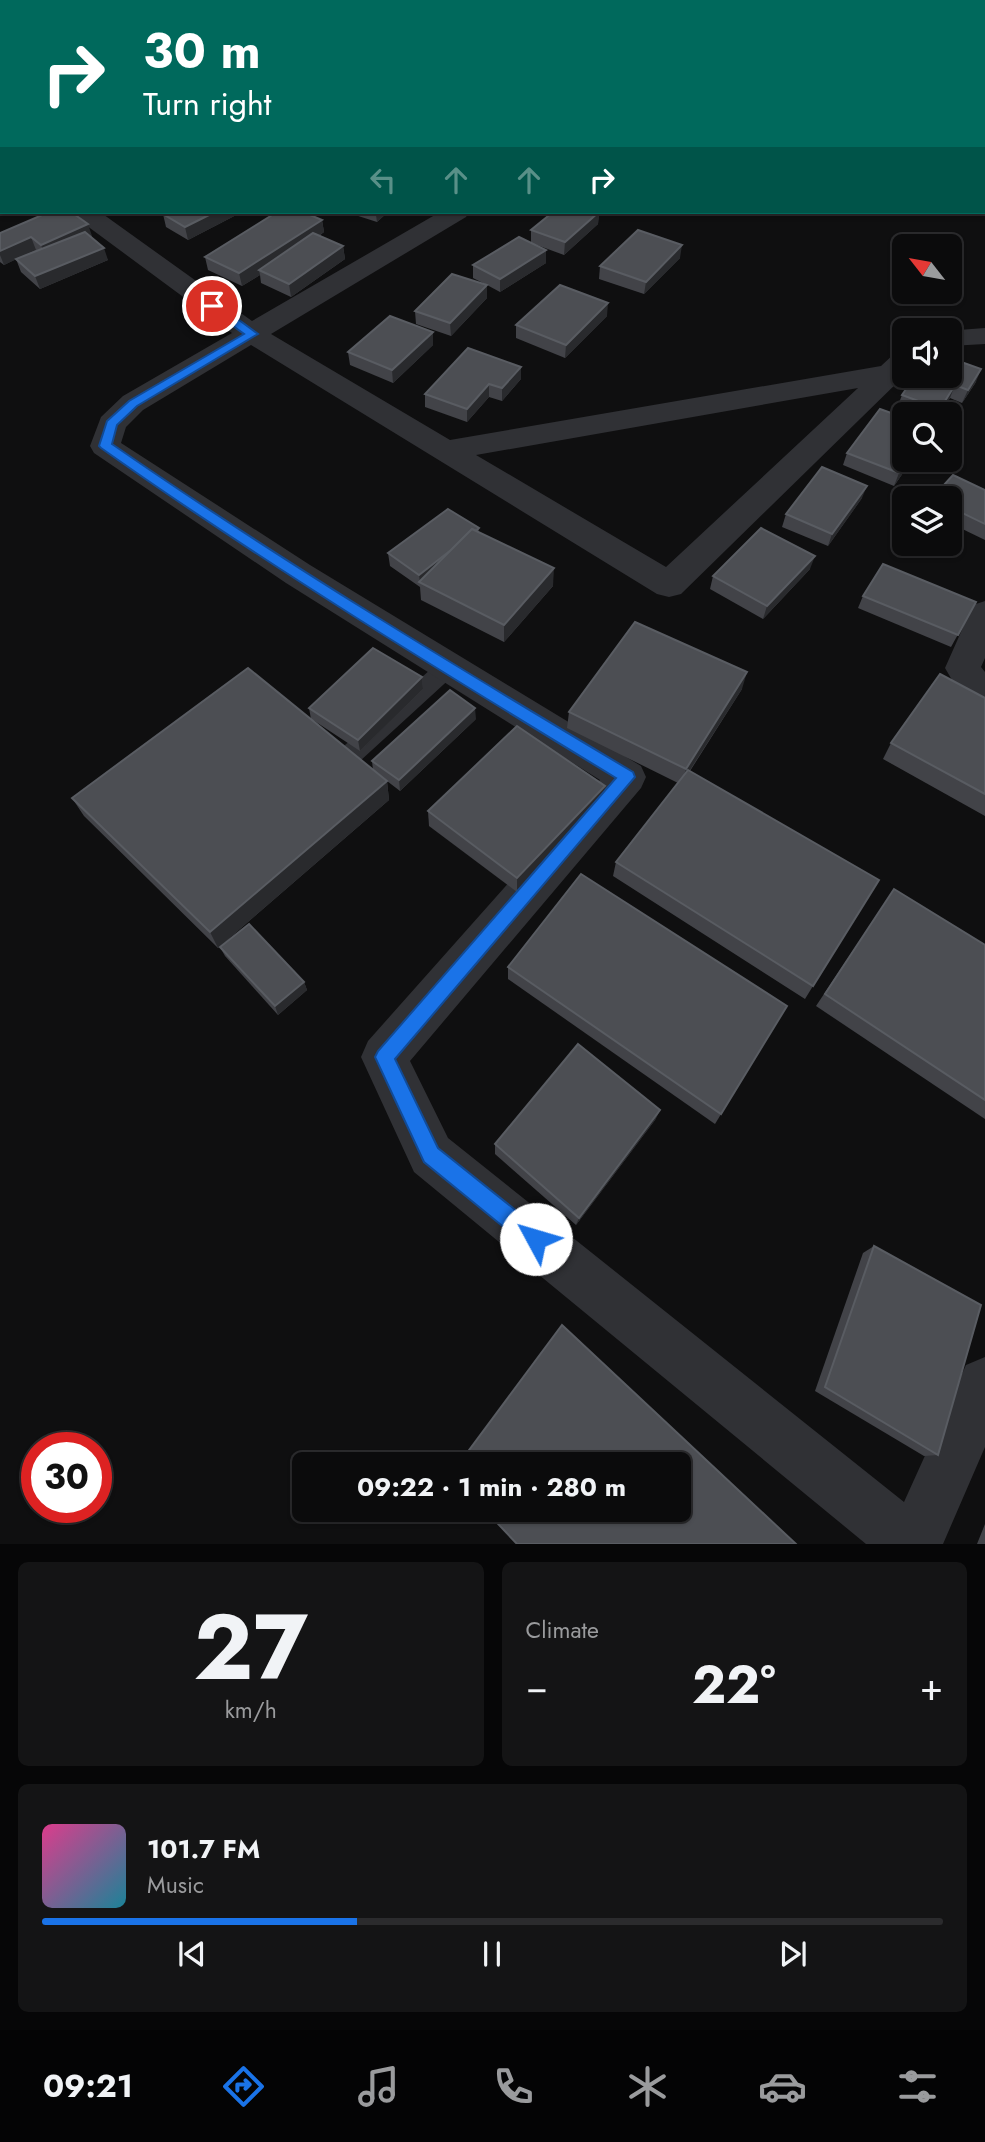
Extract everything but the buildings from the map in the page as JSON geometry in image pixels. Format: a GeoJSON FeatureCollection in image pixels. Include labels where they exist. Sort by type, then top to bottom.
{"type":"FeatureCollection","features":[{"type":"Feature","properties":{"kind":"street"},"geometry":{"type":"LineString","coordinates":[[87,214],[252,334],[669,585],[892,371]]}},
{"type":"Feature","properties":{"kind":"street"},"geometry":{"type":"LineString","coordinates":[[454,214],[133,403],[112,424],[105,446],[217,523],[447,668],[627,777],[384,1057],[431,1155],[912,1544],[985,1384]]}},
{"type":"Feature","properties":{"kind":"street"},"geometry":{"type":"LineString","coordinates":[[962,337],[985,335]]}},
{"type":"Feature","properties":{"kind":"street"},"geometry":{"type":"LineString","coordinates":[[448,450],[892,367]]}},
{"type":"Feature","properties":{"kind":"street"},"geometry":{"type":"LineString","coordinates":[[985,614],[964,668],[975,687],[985,693]]}},
{"type":"Feature","properties":{"kind":"lane"},"geometry":{"type":"LineString","coordinates":[[378,801],[345,760],[447,668]]}},
{"type":"Feature","properties":{"kind":"route"},"geometry":{"type":"LineString","coordinates":[[212,306],[252,334],[133,403],[112,424],[105,446],[217,523],[393,636],[627,777],[384,1057],[431,1155],[536,1239]]}}]}
